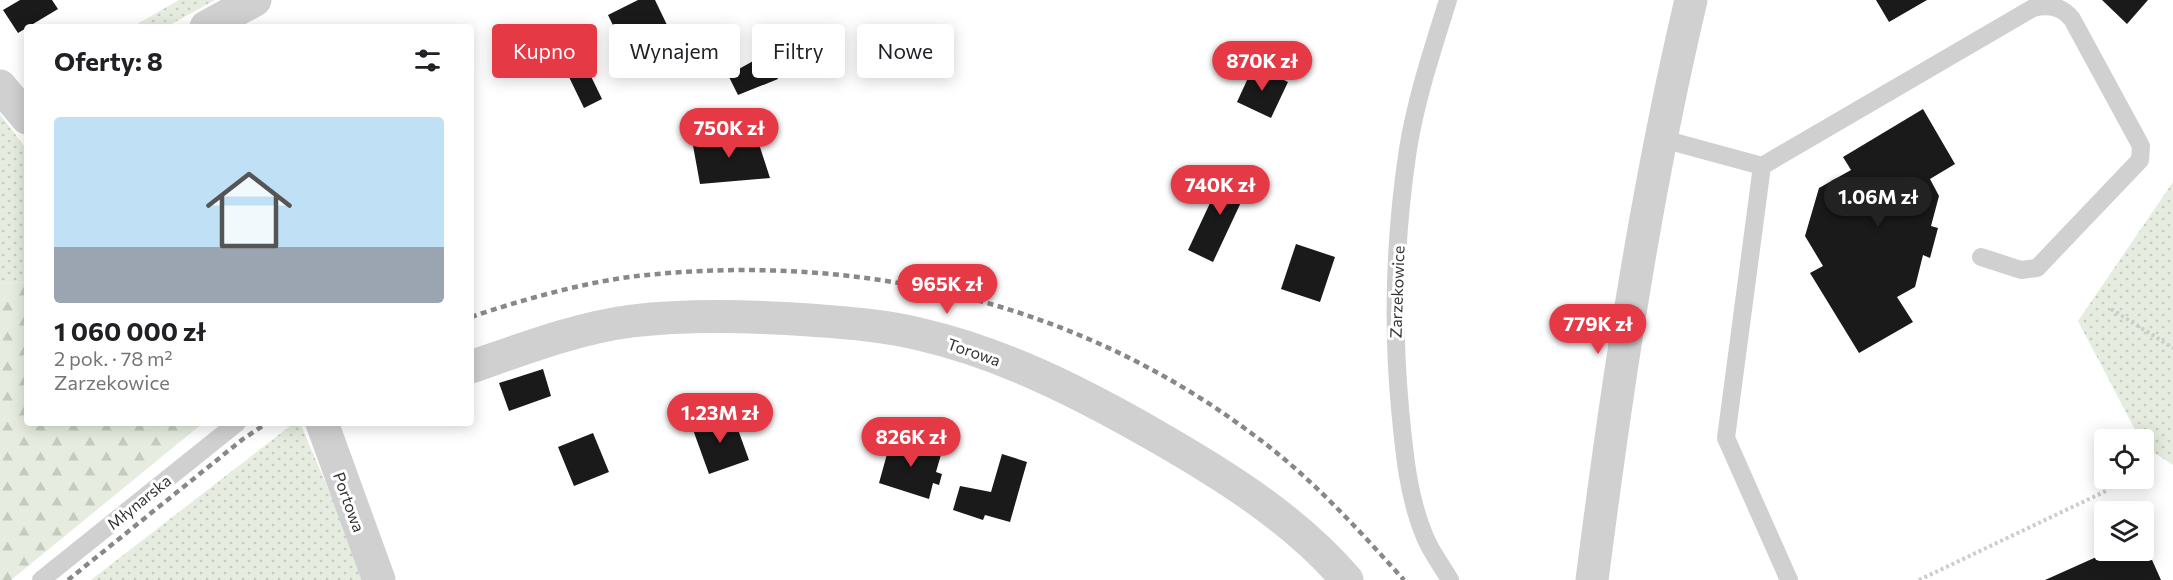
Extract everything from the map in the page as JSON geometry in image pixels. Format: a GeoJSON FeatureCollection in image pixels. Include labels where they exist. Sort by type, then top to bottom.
{"type":"FeatureCollection","features":[{"type":"Feature","properties":{"kind":"street"},"geometry":{"type":"LineString","coordinates":[[211,24],[255,0]]}},
{"type":"Feature","properties":{"kind":"street"},"geometry":{"type":"LineString","coordinates":[[1592,580],[1636,277],[1659,138],[1691,0]]}},
{"type":"Feature","properties":{"kind":"street"},"geometry":{"type":"LineString","coordinates":[[0,86],[24,114]]}},
{"type":"Feature","properties":{"kind":"street","name":"Torowa"},"geometry":{"type":"LineString","coordinates":[[474,366],[571,334],[631,321],[689,316],[755,317],[849,323],[920,334],[978,352],[1085,395],[1178,448],[1278,516],[1331,561],[1347,580]]}},
{"type":"Feature","properties":{"kind":"street","name":"Portowa"},"geometry":{"type":"LineString","coordinates":[[323,426],[379,580]]}},
{"type":"Feature","properties":{"kind":"lane","name":"Zarzekowice"},"geometry":{"type":"LineString","coordinates":[[1448,0],[1430,58],[1408,148],[1395,281],[1394,342],[1403,445],[1414,507],[1425,538],[1450,580]]}},
{"type":"Feature","properties":{"kind":"lane"},"geometry":{"type":"LineString","coordinates":[[1659,138],[1762,166],[2033,8],[2042,6],[2060,9],[2072,19],[2141,146],[2140,160],[2037,268],[2021,270],[1981,257]]}},
{"type":"Feature","properties":{"kind":"lane"},"geometry":{"type":"LineString","coordinates":[[1762,166],[1726,438],[1789,580]]}},
{"type":"Feature","properties":{"kind":"lane","name":"Młynarska"},"geometry":{"type":"LineString","coordinates":[[41,580],[233,426]]}},
{"type":"Feature","properties":{"kind":"path"},"geometry":{"type":"LineString","coordinates":[[2111,309],[2173,348]]}},
{"type":"Feature","properties":{"kind":"path"},"geometry":{"type":"LineString","coordinates":[[1919,580],[2108,490]]}},
{"type":"Feature","properties":{"kind":"green space"},"geometry":{"type":"Polygon","coordinates":[[[179,0],[215,0],[171,24],[137,24],[179,0]]]}},
{"type":"Feature","properties":{"kind":"green space"},"geometry":{"type":"Polygon","coordinates":[[[0,114],[24,146],[24,282],[0,284],[0,114]]]}},
{"type":"Feature","properties":{"kind":"green space"},"geometry":{"type":"Polygon","coordinates":[[[2173,182],[2173,465],[2154,453],[2154,429],[2135,429],[2078,321],[2173,182]]]}},
{"type":"Feature","properties":{"kind":"green space"},"geometry":{"type":"Polygon","coordinates":[[[24,282],[24,426],[199,426],[11,580],[0,580],[0,284],[24,282]]]}},
{"type":"Feature","properties":{"kind":"green space"},"geometry":{"type":"Polygon","coordinates":[[[290,426],[301,426],[367,580],[91,580],[290,426]]]}},
{"type":"Feature","properties":{"kind":"building"},"geometry":{"type":"Polygon","coordinates":[[[20,0],[52,0],[58,9],[33,24],[24,24],[24,29],[18,33],[3,10],[20,0]]]}},
{"type":"Feature","properties":{"kind":"building"},"geometry":{"type":"Polygon","coordinates":[[[638,0],[655,0],[667,24],[612,24],[608,15],[638,0]]]}},
{"type":"Feature","properties":{"kind":"building"},"geometry":{"type":"Polygon","coordinates":[[[1876,0],[1927,0],[1889,22],[1876,0]]]}},
{"type":"Feature","properties":{"kind":"building"},"geometry":{"type":"Polygon","coordinates":[[[2102,0],[2148,0],[2127,24],[2102,0]]]}},
{"type":"Feature","properties":{"kind":"building"},"geometry":{"type":"Polygon","coordinates":[[[752,62],[752,78],[778,79],[738,95],[730,78],[740,78],[740,68],[752,62]]]}},
{"type":"Feature","properties":{"kind":"building"},"geometry":{"type":"Polygon","coordinates":[[[1254,65],[1288,82],[1271,118],[1237,102],[1254,65]]]}},
{"type":"Feature","properties":{"kind":"building"},"geometry":{"type":"Polygon","coordinates":[[[569,78],[592,78],[602,99],[584,108],[569,78]]]}},
{"type":"Feature","properties":{"kind":"building"},"geometry":{"type":"Polygon","coordinates":[[[1923,109],[1955,164],[1930,179],[1939,196],[1931,226],[1938,228],[1930,258],[1923,255],[1915,287],[1897,297],[1913,322],[1859,353],[1810,273],[1823,266],[1805,236],[1819,188],[1851,170],[1843,157],[1923,109]]]}},
{"type":"Feature","properties":{"kind":"building"},"geometry":{"type":"Polygon","coordinates":[[[745,129],[747,145],[759,144],[770,178],[700,184],[692,140],[745,129]]]}},
{"type":"Feature","properties":{"kind":"building"},"geometry":{"type":"Polygon","coordinates":[[[1226,169],[1251,181],[1213,262],[1188,250],[1226,169]]]}},
{"type":"Feature","properties":{"kind":"building"},"geometry":{"type":"Polygon","coordinates":[[[1296,244],[1335,257],[1320,302],[1281,289],[1296,244]]]}},
{"type":"Feature","properties":{"kind":"building"},"geometry":{"type":"Polygon","coordinates":[[[543,369],[551,396],[509,411],[499,383],[543,369]]]}},
{"type":"Feature","properties":{"kind":"building"},"geometry":{"type":"Polygon","coordinates":[[[732,413],[749,460],[709,474],[692,427],[732,413]]]}},
{"type":"Feature","properties":{"kind":"building"},"geometry":{"type":"Polygon","coordinates":[[[593,433],[609,472],[574,486],[558,447],[593,433]]]}},
{"type":"Feature","properties":{"kind":"building"},"geometry":{"type":"Polygon","coordinates":[[[892,436],[942,451],[936,472],[942,474],[939,485],[933,483],[929,499],[879,483],[892,436]]]}},
{"type":"Feature","properties":{"kind":"building"},"geometry":{"type":"Polygon","coordinates":[[[1002,454],[1027,462],[1010,522],[985,515],[983,520],[953,510],[960,486],[991,492],[1002,454]]]}},
{"type":"Feature","properties":{"kind":"building"},"geometry":{"type":"Polygon","coordinates":[[[2094,558],[2094,561],[2152,561],[2161,580],[2045,580],[2094,558]]]}},
{"type":"Feature","properties":{"kind":"railway"},"geometry":{"type":"LineString","coordinates":[[474,316],[532,298],[596,283],[637,276],[719,270],[800,272],[881,280],[959,296],[1036,319],[1111,349],[1182,387],[1251,433],[1293,466],[1350,521],[1404,580]]}},
{"type":"Feature","properties":{"kind":"railway"},"geometry":{"type":"LineString","coordinates":[[68,580],[243,439],[262,426]]}}]}
